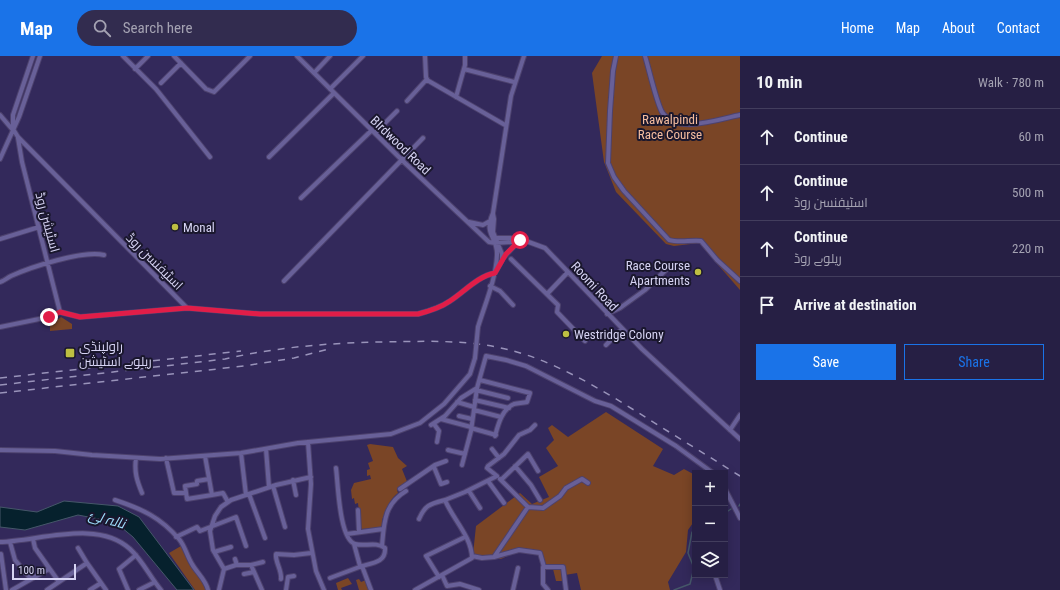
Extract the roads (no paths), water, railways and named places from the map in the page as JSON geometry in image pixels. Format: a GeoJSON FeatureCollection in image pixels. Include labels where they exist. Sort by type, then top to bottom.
{"type":"FeatureCollection","features":[{"type":"Feature","properties":{"kind":"street"},"geometry":{"type":"LineString","coordinates":[[13,129],[12,115],[32,56]]}},
{"type":"Feature","properties":{"kind":"street"},"geometry":{"type":"LineString","coordinates":[[0,159],[19,117],[40,56]]}},
{"type":"Feature","properties":{"kind":"street"},"geometry":{"type":"LineString","coordinates":[[123,56],[156,89],[210,157]]}},
{"type":"Feature","properties":{"kind":"street"},"geometry":{"type":"LineString","coordinates":[[135,69],[148,56]]}},
{"type":"Feature","properties":{"kind":"street"},"geometry":{"type":"LineString","coordinates":[[174,56],[206,89],[214,92],[250,56]]}},
{"type":"Feature","properties":{"kind":"street","name":"BIrdwood Road"},"geometry":{"type":"LineString","coordinates":[[298,56],[373,132],[466,221],[486,239],[497,243]]}},
{"type":"Feature","properties":{"kind":"street"},"geometry":{"type":"LineString","coordinates":[[314,73],[330,56]]}},
{"type":"Feature","properties":{"kind":"street"},"geometry":{"type":"LineString","coordinates":[[330,89],[363,56]]}},
{"type":"Feature","properties":{"kind":"street"},"geometry":{"type":"LineString","coordinates":[[407,101],[427,79],[425,56]]}},
{"type":"Feature","properties":{"kind":"street"},"geometry":{"type":"LineString","coordinates":[[456,97],[464,69],[465,56]]}},
{"type":"Feature","properties":{"kind":"street"},"geometry":{"type":"LineString","coordinates":[[616,56],[612,71],[608,140],[608,163],[614,177],[624,192],[669,240],[675,242],[689,240],[701,241],[718,260],[740,280]]}},
{"type":"Feature","properties":{"kind":"street"},"geometry":{"type":"LineString","coordinates":[[645,56],[662,111],[670,120],[680,123],[694,124],[740,115]]}},
{"type":"Feature","properties":{"kind":"street"},"geometry":{"type":"LineString","coordinates":[[502,260],[497,243],[489,231],[493,213],[505,125],[514,82],[523,57]]}},
{"type":"Feature","properties":{"kind":"street"},"geometry":{"type":"LineString","coordinates":[[161,83],[181,63]]}},
{"type":"Feature","properties":{"kind":"street"},"geometry":{"type":"LineString","coordinates":[[464,69],[514,82]]}},
{"type":"Feature","properties":{"kind":"street"},"geometry":{"type":"LineString","coordinates":[[427,79],[505,125]]}},
{"type":"Feature","properties":{"kind":"street"},"geometry":{"type":"LineString","coordinates":[[269,157],[334,93]]}},
{"type":"Feature","properties":{"kind":"street"},"geometry":{"type":"LineString","coordinates":[[301,198],[397,111]]}},
{"type":"Feature","properties":{"kind":"street"},"geometry":{"type":"LineString","coordinates":[[0,115],[18,137]]}},
{"type":"Feature","properties":{"kind":"street","name":"اسٹیشن روڈ"},"geometry":{"type":"LineString","coordinates":[[18,137],[60,312]]}},
{"type":"Feature","properties":{"kind":"street","name":"اسٹیفنسن روڈ"},"geometry":{"type":"LineString","coordinates":[[18,137],[187,308],[260,314],[418,314],[435,309],[448,302],[484,276],[495,273]]}},
{"type":"Feature","properties":{"kind":"street"},"geometry":{"type":"LineString","coordinates":[[284,281],[423,138]]}},
{"type":"Feature","properties":{"kind":"street"},"geometry":{"type":"LineString","coordinates":[[493,213],[493,238]]}},
{"type":"Feature","properties":{"kind":"street"},"geometry":{"type":"LineString","coordinates":[[466,221],[483,225],[490,222]]}},
{"type":"Feature","properties":{"kind":"street"},"geometry":{"type":"LineString","coordinates":[[0,239],[39,227]]}},
{"type":"Feature","properties":{"kind":"street"},"geometry":{"type":"LineString","coordinates":[[486,239],[510,238],[520,240]]}},
{"type":"Feature","properties":{"kind":"street"},"geometry":{"type":"LineString","coordinates":[[0,450],[55,451],[136,458],[205,456],[266,449],[308,442],[391,434],[420,423],[444,404],[470,374],[475,358],[478,327],[490,286],[502,260],[520,240]]}},
{"type":"Feature","properties":{"kind":"street","name":"Roomi Road"},"geometry":{"type":"LineString","coordinates":[[497,243],[520,240],[533,242],[545,248],[622,329],[731,428],[740,439]]}},
{"type":"Feature","properties":{"kind":"street"},"geometry":{"type":"LineString","coordinates":[[495,273],[497,243]]}},
{"type":"Feature","properties":{"kind":"street"},"geometry":{"type":"LineString","coordinates":[[0,282],[10,276],[87,253],[104,255]]}},
{"type":"Feature","properties":{"kind":"street"},"geometry":{"type":"LineString","coordinates":[[511,259],[558,305],[557,312],[585,341]]}},
{"type":"Feature","properties":{"kind":"street"},"geometry":{"type":"LineString","coordinates":[[607,314],[620,308],[645,290],[671,265]]}},
{"type":"Feature","properties":{"kind":"street"},"geometry":{"type":"LineString","coordinates":[[546,294],[568,272]]}},
{"type":"Feature","properties":{"kind":"street"},"geometry":{"type":"LineString","coordinates":[[490,286],[500,291],[513,305]]}},
{"type":"Feature","properties":{"kind":"street"},"geometry":{"type":"LineString","coordinates":[[0,327],[44,318],[60,312],[80,317],[187,308]]}},
{"type":"Feature","properties":{"kind":"street"},"geometry":{"type":"LineString","coordinates":[[606,345],[622,329]]}},
{"type":"Feature","properties":{"kind":"street"},"geometry":{"type":"LineString","coordinates":[[462,465],[471,428],[477,389],[486,356],[526,366],[595,401],[611,406],[676,446],[709,470]]}},
{"type":"Feature","properties":{"kind":"street"},"geometry":{"type":"LineString","coordinates":[[441,420],[495,436],[502,417],[509,408],[514,405],[527,402],[530,393],[480,380]]}},
{"type":"Feature","properties":{"kind":"street"},"geometry":{"type":"LineString","coordinates":[[437,442],[439,431],[433,424],[441,420],[461,398],[477,389],[508,398]]}},
{"type":"Feature","properties":{"kind":"street"},"geometry":{"type":"LineString","coordinates":[[475,400],[509,408]]}},
{"type":"Feature","properties":{"kind":"street"},"geometry":{"type":"LineString","coordinates":[[457,402],[474,409],[502,417]]}},
{"type":"Feature","properties":{"kind":"street"},"geometry":{"type":"LineString","coordinates":[[731,428],[740,415]]}},
{"type":"Feature","properties":{"kind":"street"},"geometry":{"type":"LineString","coordinates":[[459,416],[472,419]]}},
{"type":"Feature","properties":{"kind":"street"},"geometry":{"type":"LineString","coordinates":[[731,428],[740,424]]}},
{"type":"Feature","properties":{"kind":"street"},"geometry":{"type":"LineString","coordinates":[[535,425],[530,430],[519,435],[499,458],[487,468],[528,507],[543,508],[560,496],[566,488],[582,479],[588,483]]}},
{"type":"Feature","properties":{"kind":"street"},"geometry":{"type":"LineString","coordinates":[[308,442],[311,477],[308,529],[311,553],[316,571],[324,590]]}},
{"type":"Feature","properties":{"kind":"street"},"geometry":{"type":"LineString","coordinates":[[492,448],[499,458]]}},
{"type":"Feature","properties":{"kind":"street"},"geometry":{"type":"LineString","coordinates":[[266,449],[271,486],[285,527]]}},
{"type":"Feature","properties":{"kind":"street"},"geometry":{"type":"LineString","coordinates":[[448,450],[464,454]]}},
{"type":"Feature","properties":{"kind":"street"},"geometry":{"type":"LineString","coordinates":[[241,452],[248,494],[265,538]]}},
{"type":"Feature","properties":{"kind":"street"},"geometry":{"type":"LineString","coordinates":[[501,480],[528,454],[538,471]]}},
{"type":"Feature","properties":{"kind":"street"},"geometry":{"type":"LineString","coordinates":[[205,456],[212,495]]}},
{"type":"Feature","properties":{"kind":"street"},"geometry":{"type":"LineString","coordinates":[[136,458],[135,476],[137,486],[142,493]]}},
{"type":"Feature","properties":{"kind":"street"},"geometry":{"type":"LineString","coordinates":[[166,458],[174,493],[186,493]]}},
{"type":"Feature","properties":{"kind":"street"},"geometry":{"type":"LineString","coordinates":[[400,489],[446,461]]}},
{"type":"Feature","properties":{"kind":"street"},"geometry":{"type":"LineString","coordinates":[[515,466],[531,485],[540,500]]}},
{"type":"Feature","properties":{"kind":"street"},"geometry":{"type":"LineString","coordinates":[[434,467],[441,484],[447,482]]}},
{"type":"Feature","properties":{"kind":"street"},"geometry":{"type":"LineString","coordinates":[[336,468],[341,519],[347,534],[354,544],[371,590]]}},
{"type":"Feature","properties":{"kind":"street"},"geometry":{"type":"LineString","coordinates":[[419,519],[423,509],[429,505],[469,491],[496,476]]}},
{"type":"Feature","properties":{"kind":"street"},"geometry":{"type":"LineString","coordinates":[[220,590],[224,569],[214,552],[211,526],[221,507],[228,502],[271,486],[311,477]]}},
{"type":"Feature","properties":{"kind":"street"},"geometry":{"type":"LineString","coordinates":[[209,479],[197,481],[197,484],[185,486],[187,499],[223,493],[228,502]]}},
{"type":"Feature","properties":{"kind":"street"},"geometry":{"type":"LineString","coordinates":[[293,480],[296,495]]}},
{"type":"Feature","properties":{"kind":"street"},"geometry":{"type":"LineString","coordinates":[[488,481],[504,503]]}},
{"type":"Feature","properties":{"kind":"street"},"geometry":{"type":"LineString","coordinates":[[330,578],[361,566],[378,562],[382,558],[385,550],[382,546],[383,529],[390,503],[406,491]]}},
{"type":"Feature","properties":{"kind":"street"},"geometry":{"type":"LineString","coordinates":[[469,491],[480,508]]}},
{"type":"Feature","properties":{"kind":"street"},"geometry":{"type":"LineString","coordinates":[[728,495],[740,518]]}},
{"type":"Feature","properties":{"kind":"street"},"geometry":{"type":"LineString","coordinates":[[115,500],[144,510],[160,520],[176,537],[207,585],[208,590]]}},
{"type":"Feature","properties":{"kind":"street"},"geometry":{"type":"LineString","coordinates":[[416,590],[472,558],[472,550],[445,500]]}},
{"type":"Feature","properties":{"kind":"street"},"geometry":{"type":"LineString","coordinates":[[494,557],[528,507]]}},
{"type":"Feature","properties":{"kind":"street"},"geometry":{"type":"LineString","coordinates":[[358,510],[359,532]]}},
{"type":"Feature","properties":{"kind":"street"},"geometry":{"type":"LineString","coordinates":[[176,537],[197,527],[200,531],[236,517],[246,546]]}},
{"type":"Feature","properties":{"kind":"street"},"geometry":{"type":"LineString","coordinates":[[347,534],[383,529]]}},
{"type":"Feature","properties":{"kind":"street"},"geometry":{"type":"LineString","coordinates":[[0,542],[83,533],[100,534],[116,538],[136,555],[161,590]]}},
{"type":"Feature","properties":{"kind":"street"},"geometry":{"type":"LineString","coordinates":[[465,537],[426,556],[448,586],[460,584],[479,590]]}},
{"type":"Feature","properties":{"kind":"street"},"geometry":{"type":"LineString","coordinates":[[33,539],[34,548],[59,582]]}},
{"type":"Feature","properties":{"kind":"street"},"geometry":{"type":"LineString","coordinates":[[10,542],[15,560],[31,580]]}},
{"type":"Feature","properties":{"kind":"street"},"geometry":{"type":"LineString","coordinates":[[354,544],[376,544],[382,546]]}},
{"type":"Feature","properties":{"kind":"street"},"geometry":{"type":"LineString","coordinates":[[214,552],[231,547]]}},
{"type":"Feature","properties":{"kind":"street"},"geometry":{"type":"LineString","coordinates":[[78,548],[106,590]]}},
{"type":"Feature","properties":{"kind":"street"},"geometry":{"type":"LineString","coordinates":[[472,556],[482,558],[494,557],[517,550],[540,554],[543,567],[543,584],[548,590]]}},
{"type":"Feature","properties":{"kind":"street"},"geometry":{"type":"LineString","coordinates":[[282,578],[282,571],[276,558],[276,554],[294,555],[311,553]]}},
{"type":"Feature","properties":{"kind":"street"},"geometry":{"type":"LineString","coordinates":[[1,554],[6,590]]}},
{"type":"Feature","properties":{"kind":"street"},"geometry":{"type":"LineString","coordinates":[[128,590],[119,569],[136,555]]}},
{"type":"Feature","properties":{"kind":"street"},"geometry":{"type":"LineString","coordinates":[[235,559],[237,565]]}},
{"type":"Feature","properties":{"kind":"street"},"geometry":{"type":"LineString","coordinates":[[224,569],[237,565],[251,566],[262,562]]}},
{"type":"Feature","properties":{"kind":"street"},"geometry":{"type":"LineString","coordinates":[[47,590],[53,588],[59,582],[87,563]]}},
{"type":"Feature","properties":{"kind":"street"},"geometry":{"type":"LineString","coordinates":[[251,566],[262,590]]}},
{"type":"Feature","properties":{"kind":"street"},"geometry":{"type":"LineString","coordinates":[[543,567],[563,567],[566,590]]}},
{"type":"Feature","properties":{"kind":"street"},"geometry":{"type":"LineString","coordinates":[[513,590],[518,568]]}},
{"type":"Feature","properties":{"kind":"street"},"geometry":{"type":"LineString","coordinates":[[12,590],[50,569]]}},
{"type":"Feature","properties":{"kind":"street"},"geometry":{"type":"LineString","coordinates":[[244,574],[254,572]]}},
{"type":"Feature","properties":{"kind":"street"},"geometry":{"type":"LineString","coordinates":[[286,590],[288,577],[294,576]]}},
{"type":"Feature","properties":{"kind":"street"},"geometry":{"type":"LineString","coordinates":[[716,578],[720,590]]}},
{"type":"Feature","properties":{"kind":"street"},"geometry":{"type":"LineString","coordinates":[[139,590],[154,582]]}},
{"type":"Feature","properties":{"kind":"street"},"geometry":{"type":"LineString","coordinates":[[90,590],[101,583]]}},
{"type":"Feature","properties":{"kind":"water","name":"نالہ لئ"},"geometry":{"type":"Polygon","coordinates":[[[64,501],[118,506],[139,517],[194,590],[177,590],[133,537],[115,522],[78,515],[25,530],[0,527],[0,507],[37,512],[64,501]]]}},
{"type":"Feature","properties":{"kind":"waterway"},"geometry":{"type":"LineString","coordinates":[[674,590],[690,584],[694,568],[688,553],[692,532]]}},
{"type":"Feature","properties":{"kind":"railway"},"geometry":{"type":"LineString","coordinates":[[0,385],[225,359],[264,351],[322,345],[426,341],[487,345],[508,349],[550,364],[576,376],[614,397],[740,476]]}},
{"type":"Feature","properties":{"kind":"railway"},"geometry":{"type":"LineString","coordinates":[[0,393],[244,366],[294,358],[329,349]]}},
{"type":"Feature","properties":{"kind":"railway"},"geometry":{"type":"LineString","coordinates":[[0,378],[241,351]]}},
{"type":"Feature","properties":{"kind":"place","name":"Monal"},"geometry":{"type":"Point","coordinates":[175,227]}},
{"type":"Feature","properties":{"kind":"place","name":"Race Course Apartments"},"geometry":{"type":"Point","coordinates":[698,272]}},
{"type":"Feature","properties":{"kind":"place","name":"Westridge Colony"},"geometry":{"type":"Point","coordinates":[566,334]}},
{"type":"Feature","properties":{"kind":"place","name":"راولپنڈی ریلوے اسٹیشن"},"geometry":{"type":"Point","coordinates":[70,353]}},
{"type":"Feature","properties":{"kind":"park label","name":"Rawalpindi Race Course"},"geometry":{"type":"Point","coordinates":[670,126]}}]}
